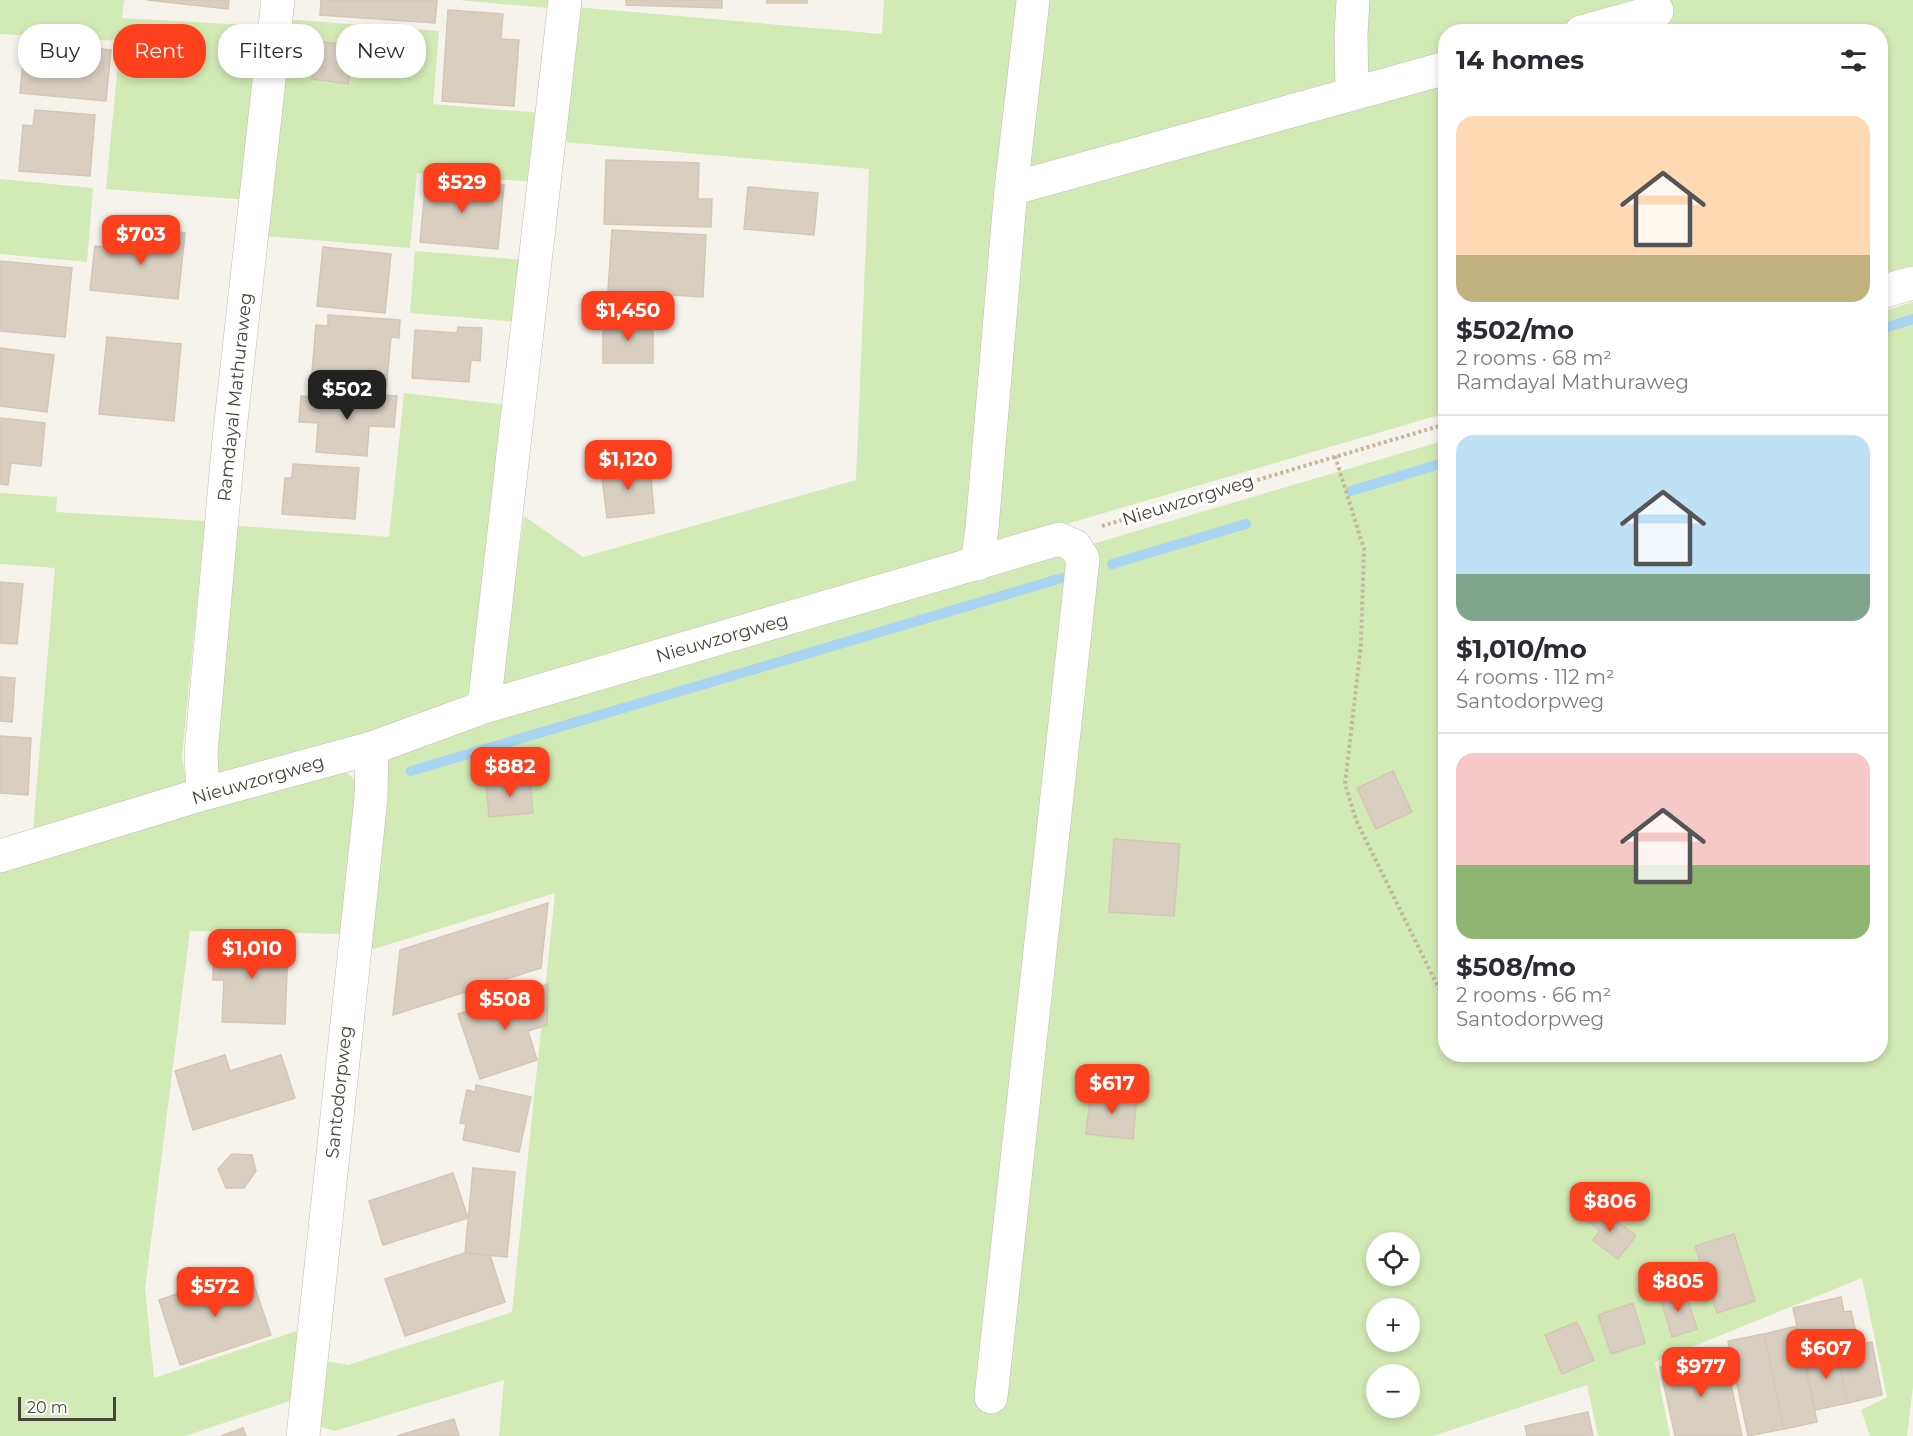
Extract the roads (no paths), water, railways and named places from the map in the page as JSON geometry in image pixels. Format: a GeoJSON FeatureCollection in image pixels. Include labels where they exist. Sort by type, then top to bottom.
{"type":"FeatureCollection","features":[{"type":"Feature","properties":{"kind":"street","name":"Ramdayal Mathuraweg"},"geometry":{"type":"LineString","coordinates":[[203,795],[201,753],[229,440],[278,0]]}},
{"type":"Feature","properties":{"kind":"street"},"geometry":{"type":"LineString","coordinates":[[484,707],[565,0]]}},
{"type":"Feature","properties":{"kind":"street"},"geometry":{"type":"LineString","coordinates":[[977,564],[1011,189],[1033,0]]}},
{"type":"Feature","properties":{"kind":"street"},"geometry":{"type":"LineString","coordinates":[[1352,93],[1353,0]]}},
{"type":"Feature","properties":{"kind":"street"},"geometry":{"type":"LineString","coordinates":[[1614,24],[1656,14]]}},
{"type":"Feature","properties":{"kind":"street"},"geometry":{"type":"LineString","coordinates":[[1011,189],[1438,70]]}},
{"type":"Feature","properties":{"kind":"street"},"geometry":{"type":"LineString","coordinates":[[1888,290],[1913,283]]}},
{"type":"Feature","properties":{"kind":"street","name":"Nieuwzorgweg"},"geometry":{"type":"LineString","coordinates":[[0,856],[203,795],[372,748],[484,707],[1059,539],[1075,546],[1083,559],[991,1397]]}},
{"type":"Feature","properties":{"kind":"street","name":"Santodorpweg"},"geometry":{"type":"LineString","coordinates":[[303,1436],[371,798],[372,748]]}},
{"type":"Feature","properties":{"kind":"waterway"},"geometry":{"type":"LineString","coordinates":[[1888,327],[1913,319]]}},
{"type":"Feature","properties":{"kind":"waterway"},"geometry":{"type":"LineString","coordinates":[[1351,491],[1438,464]]}},
{"type":"Feature","properties":{"kind":"waterway"},"geometry":{"type":"LineString","coordinates":[[1112,564],[1246,524]]}},
{"type":"Feature","properties":{"kind":"waterway"},"geometry":{"type":"LineString","coordinates":[[411,771],[1062,578]]}}]}
